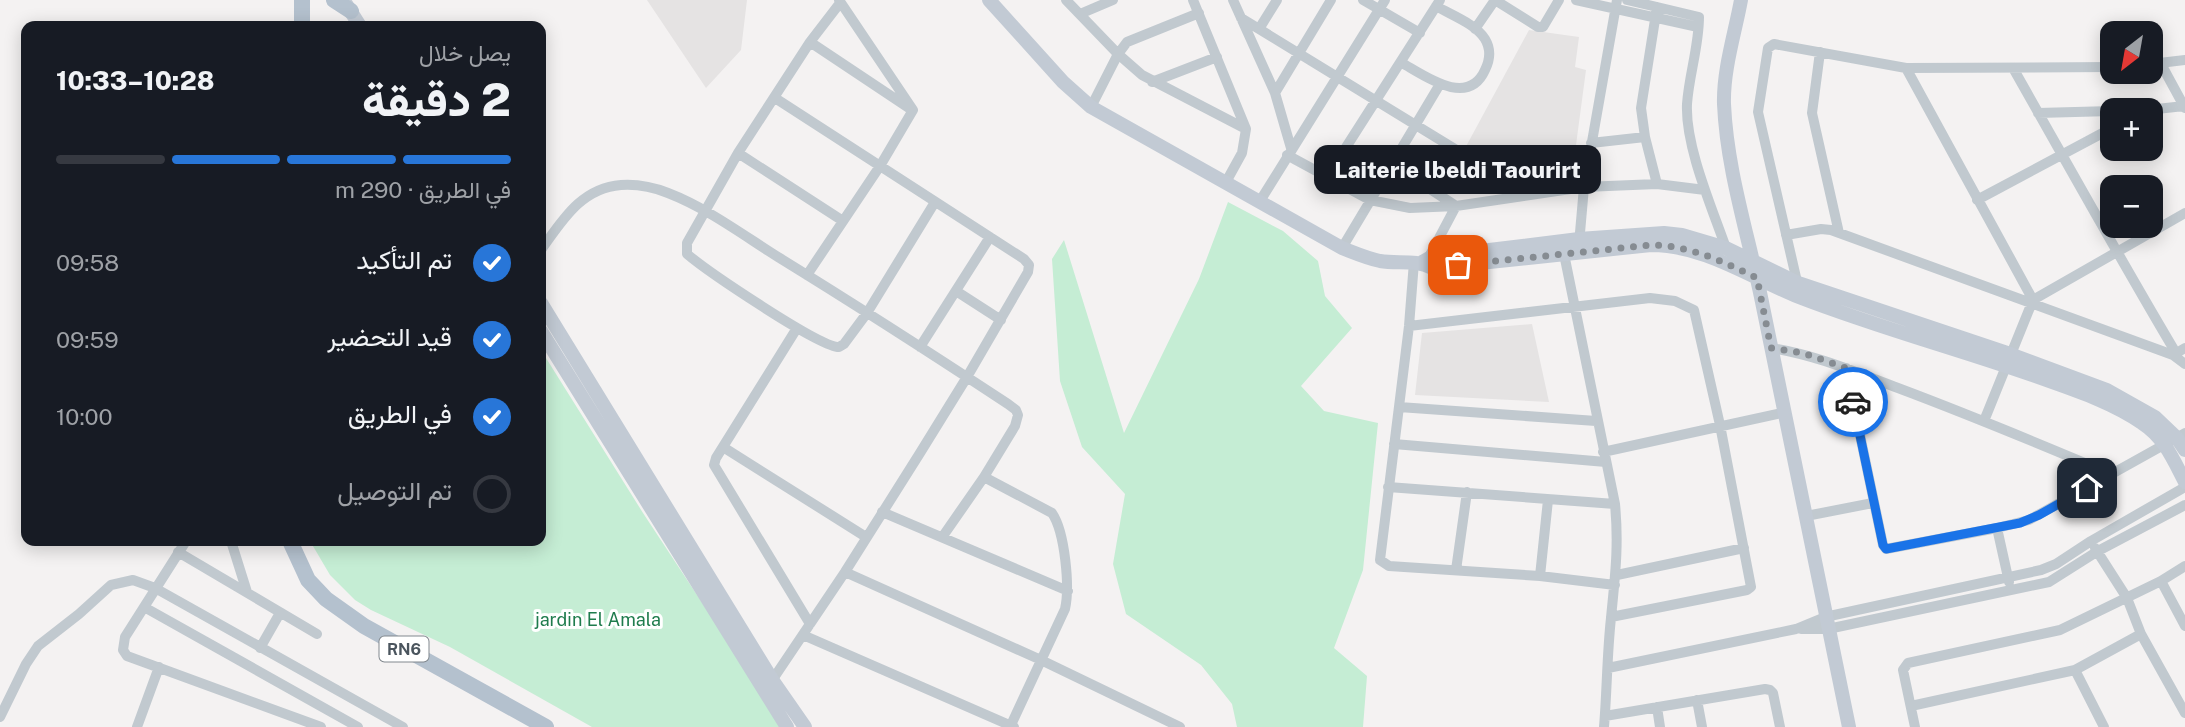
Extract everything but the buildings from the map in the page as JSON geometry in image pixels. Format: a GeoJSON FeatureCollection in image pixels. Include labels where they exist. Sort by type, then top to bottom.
{"type":"FeatureCollection","features":[{"type":"Feature","properties":{"kind":"main road"},"geometry":{"type":"LineString","coordinates":[[334,0],[347,6]]}},
{"type":"Feature","properties":{"kind":"main road","name":"RN6"},"geometry":{"type":"LineString","coordinates":[[292,546],[308,580],[326,599],[385,638],[546,727]]}},
{"type":"Feature","properties":{"kind":"street"},"geometry":{"type":"LineString","coordinates":[[989,0],[1063,82],[1091,107],[1364,257],[1382,261],[1425,262],[1571,247],[1664,233],[1682,235],[1726,248],[1799,290]]}},
{"type":"Feature","properties":{"kind":"street"},"geometry":{"type":"LineString","coordinates":[[1066,0],[1118,54],[1152,82],[1246,129]]}},
{"type":"Feature","properties":{"kind":"street"},"geometry":{"type":"LineString","coordinates":[[1080,14],[1113,0]]}},
{"type":"Feature","properties":{"kind":"street"},"geometry":{"type":"LineString","coordinates":[[1193,0],[1246,129],[1242,153],[1226,182]]}},
{"type":"Feature","properties":{"kind":"street"},"geometry":{"type":"LineString","coordinates":[[1233,0],[1275,93],[1289,152],[1370,200],[1410,208],[1456,206],[1584,187],[1657,184],[1705,190]]}},
{"type":"Feature","properties":{"kind":"street"},"geometry":{"type":"LineString","coordinates":[[1259,29],[1277,0]]}},
{"type":"Feature","properties":{"kind":"street"},"geometry":{"type":"LineString","coordinates":[[1275,93],[1297,52],[1331,0]]}},
{"type":"Feature","properties":{"kind":"street"},"geometry":{"type":"LineString","coordinates":[[1363,0],[1420,33]]}},
{"type":"Feature","properties":{"kind":"street"},"geometry":{"type":"LineString","coordinates":[[1260,201],[1385,0]]}},
{"type":"Feature","properties":{"kind":"street"},"geometry":{"type":"LineString","coordinates":[[1475,29],[1495,0],[1538,27],[1543,27],[1559,0]]}},
{"type":"Feature","properties":{"kind":"street"},"geometry":{"type":"LineString","coordinates":[[1576,0],[1616,5],[1655,19],[1698,27]]}},
{"type":"Feature","properties":{"kind":"street"},"geometry":{"type":"LineString","coordinates":[[1627,0],[1696,16],[1699,20],[1687,119],[1705,190],[1731,265]]}},
{"type":"Feature","properties":{"kind":"street"},"geometry":{"type":"LineString","coordinates":[[1741,0],[1724,103],[1731,162],[1849,727]]}},
{"type":"Feature","properties":{"kind":"street"},"geometry":{"type":"LineString","coordinates":[[913,110],[840,1],[738,153],[687,243],[687,254],[797,328],[822,343],[839,347],[867,313],[935,202]]}},
{"type":"Feature","properties":{"kind":"street"},"geometry":{"type":"LineString","coordinates":[[1328,177],[1438,3],[1475,29],[1485,38],[1489,48],[1489,59],[1484,73],[1476,82],[1455,89],[1440,84],[1402,63]]}},
{"type":"Feature","properties":{"kind":"street"},"geometry":{"type":"LineString","coordinates":[[1616,5],[1571,247],[1573,307],[1615,504],[1618,552],[1604,721],[1657,707],[1770,690],[1780,727]]}},
{"type":"Feature","properties":{"kind":"street"},"geometry":{"type":"LineString","coordinates":[[347,6],[357,21]]}},
{"type":"Feature","properties":{"kind":"street"},"geometry":{"type":"LineString","coordinates":[[1657,7],[1641,108],[1657,184]]}},
{"type":"Feature","properties":{"kind":"street"},"geometry":{"type":"LineString","coordinates":[[1091,107],[1118,54],[1133,39],[1199,13]]}},
{"type":"Feature","properties":{"kind":"street"},"geometry":{"type":"LineString","coordinates":[[1241,18],[1468,157]]}},
{"type":"Feature","properties":{"kind":"street"},"geometry":{"type":"LineString","coordinates":[[810,42],[913,110]]}},
{"type":"Feature","properties":{"kind":"street"},"geometry":{"type":"LineString","coordinates":[[1799,290],[1758,111],[1768,48],[1774,44],[1906,68],[2100,67]]}},
{"type":"Feature","properties":{"kind":"street"},"geometry":{"type":"LineString","coordinates":[[1821,52],[1812,113],[1839,233]]}},
{"type":"Feature","properties":{"kind":"street"},"geometry":{"type":"LineString","coordinates":[[1152,82],[1217,57]]}},
{"type":"Feature","properties":{"kind":"street"},"geometry":{"type":"LineString","coordinates":[[2163,63],[2185,60]]}},
{"type":"Feature","properties":{"kind":"street"},"geometry":{"type":"LineString","coordinates":[[1906,68],[2032,302]]}},
{"type":"Feature","properties":{"kind":"street"},"geometry":{"type":"LineString","coordinates":[[2013,68],[2116,252],[2185,364]]}},
{"type":"Feature","properties":{"kind":"street"},"geometry":{"type":"LineString","coordinates":[[2163,75],[2184,107],[2163,109]]}},
{"type":"Feature","properties":{"kind":"street"},"geometry":{"type":"LineString","coordinates":[[1342,247],[1440,84]]}},
{"type":"Feature","properties":{"kind":"street"},"geometry":{"type":"LineString","coordinates":[[767,684],[845,572],[967,377],[1028,272],[1029,265],[1024,259],[775,98]]}},
{"type":"Feature","properties":{"kind":"street"},"geometry":{"type":"LineString","coordinates":[[807,275],[880,166],[913,110]]}},
{"type":"Feature","properties":{"kind":"street"},"geometry":{"type":"LineString","coordinates":[[2038,113],[2100,111]]}},
{"type":"Feature","properties":{"kind":"street"},"geometry":{"type":"LineString","coordinates":[[1977,200],[2100,134]]}},
{"type":"Feature","properties":{"kind":"street"},"geometry":{"type":"LineString","coordinates":[[1591,143],[1645,137]]}},
{"type":"Feature","properties":{"kind":"street"},"geometry":{"type":"LineString","coordinates":[[738,153],[843,221]]}},
{"type":"Feature","properties":{"kind":"street"},"geometry":{"type":"LineString","coordinates":[[1392,164],[1456,206]]}},
{"type":"Feature","properties":{"kind":"street"},"geometry":{"type":"LineString","coordinates":[[546,243],[573,208],[585,197],[608,187],[632,185],[669,193],[704,211],[807,275],[1008,404],[1018,415],[1015,426],[943,537]]}},
{"type":"Feature","properties":{"kind":"street"},"geometry":{"type":"LineString","coordinates":[[1456,206],[1425,262],[1409,326],[1380,560],[1389,565],[1616,580],[1744,548]]}},
{"type":"Feature","properties":{"kind":"street"},"geometry":{"type":"LineString","coordinates":[[1984,421],[2032,302],[2185,213]]}},
{"type":"Feature","properties":{"kind":"street"},"geometry":{"type":"LineString","coordinates":[[1786,235],[1821,229],[1839,233],[2178,352]]}},
{"type":"Feature","properties":{"kind":"street"},"geometry":{"type":"LineString","coordinates":[[920,347],[989,237]]}},
{"type":"Feature","properties":{"kind":"street"},"geometry":{"type":"LineString","coordinates":[[1571,247],[1679,246],[1731,265],[1757,278],[2008,360],[2090,396],[2178,441]]}},
{"type":"Feature","properties":{"kind":"street"},"geometry":{"type":"LineString","coordinates":[[956,291],[1001,320]]}},
{"type":"Feature","properties":{"kind":"street"},"geometry":{"type":"LineString","coordinates":[[1409,326],[1661,298],[1694,310],[1720,425],[1751,587],[1611,617]]}},
{"type":"Feature","properties":{"kind":"street"},"geometry":{"type":"LineString","coordinates":[[546,313],[575,372],[767,684],[787,727]]}},
{"type":"Feature","properties":{"kind":"street"},"geometry":{"type":"LineString","coordinates":[[797,328],[714,465],[810,624]]}},
{"type":"Feature","properties":{"kind":"street"},"geometry":{"type":"LineString","coordinates":[[546,337],[575,372]]}},
{"type":"Feature","properties":{"kind":"street"},"geometry":{"type":"LineString","coordinates":[[1771,348],[1803,353],[1846,368],[2111,474]]}},
{"type":"Feature","properties":{"kind":"street"},"geometry":{"type":"LineString","coordinates":[[1846,368],[1873,503],[1886,549],[1997,528],[2039,515],[2111,474],[2178,441]]}},
{"type":"Feature","properties":{"kind":"street"},"geometry":{"type":"LineString","coordinates":[[1399,407],[1596,421]]}},
{"type":"Feature","properties":{"kind":"street"},"geometry":{"type":"LineString","coordinates":[[1394,444],[1604,457],[1720,425],[1783,413]]}},
{"type":"Feature","properties":{"kind":"street"},"geometry":{"type":"LineString","coordinates":[[1826,623],[2048,567],[2185,484],[2178,441]]}},
{"type":"Feature","properties":{"kind":"street"},"geometry":{"type":"LineString","coordinates":[[723,447],[866,537]]}},
{"type":"Feature","properties":{"kind":"street"},"geometry":{"type":"LineString","coordinates":[[803,635],[1012,726],[1065,609],[1068,591],[1059,524],[1052,513],[984,477]]}},
{"type":"Feature","properties":{"kind":"street"},"geometry":{"type":"LineString","coordinates":[[1388,487],[1615,504]]}},
{"type":"Feature","properties":{"kind":"street"},"geometry":{"type":"LineString","coordinates":[[1456,570],[1467,492]]}},
{"type":"Feature","properties":{"kind":"street"},"geometry":{"type":"LineString","coordinates":[[1540,576],[1548,500]]}},
{"type":"Feature","properties":{"kind":"street"},"geometry":{"type":"LineString","coordinates":[[1805,516],[1873,503]]}},
{"type":"Feature","properties":{"kind":"street"},"geometry":{"type":"LineString","coordinates":[[1608,668],[1826,623],[2049,582],[2098,551],[2185,505]]}},
{"type":"Feature","properties":{"kind":"street"},"geometry":{"type":"LineString","coordinates":[[882,512],[1068,591]]}},
{"type":"Feature","properties":{"kind":"street"},"geometry":{"type":"LineString","coordinates":[[1997,528],[2010,590]]}},
{"type":"Feature","properties":{"kind":"street"},"geometry":{"type":"LineString","coordinates":[[2091,541],[2127,598],[2141,634],[2185,713]]}},
{"type":"Feature","properties":{"kind":"street"},"geometry":{"type":"LineString","coordinates":[[182,546],[125,637],[123,650],[133,659],[321,727]]}},
{"type":"Feature","properties":{"kind":"street"},"geometry":{"type":"LineString","coordinates":[[233,546],[247,592]]}},
{"type":"Feature","properties":{"kind":"street"},"geometry":{"type":"LineString","coordinates":[[178,552],[317,634]]}},
{"type":"Feature","properties":{"kind":"street"},"geometry":{"type":"LineString","coordinates":[[1915,727],[1903,670],[1908,663],[2060,630],[2161,581],[2185,566]]}},
{"type":"Feature","properties":{"kind":"street"},"geometry":{"type":"LineString","coordinates":[[845,572],[1041,660],[1180,727]]}},
{"type":"Feature","properties":{"kind":"street"},"geometry":{"type":"LineString","coordinates":[[0,717],[38,646],[117,582],[133,580],[155,589],[403,727]]}},
{"type":"Feature","properties":{"kind":"street"},"geometry":{"type":"LineString","coordinates":[[2161,581],[2185,626]]}},
{"type":"Feature","properties":{"kind":"street"},"geometry":{"type":"LineString","coordinates":[[144,607],[359,727],[370,709]]}},
{"type":"Feature","properties":{"kind":"street"},"geometry":{"type":"LineString","coordinates":[[260,648],[280,613]]}},
{"type":"Feature","properties":{"kind":"street"},"geometry":{"type":"LineString","coordinates":[[1911,706],[2076,670],[2141,634]]}},
{"type":"Feature","properties":{"kind":"street"},"geometry":{"type":"LineString","coordinates":[[137,727],[159,667]]}},
{"type":"Feature","properties":{"kind":"street"},"geometry":{"type":"LineString","coordinates":[[2076,670],[2104,727]]}},
{"type":"Feature","properties":{"kind":"street"},"geometry":{"type":"LineString","coordinates":[[767,684],[805,727]]}},
{"type":"Feature","properties":{"kind":"street"},"geometry":{"type":"LineString","coordinates":[[1697,700],[1702,727]]}},
{"type":"Feature","properties":{"kind":"street"},"geometry":{"type":"LineString","coordinates":[[1657,707],[1660,727]]}},
{"type":"Feature","properties":{"kind":"shaded area"},"geometry":{"type":"Polygon","coordinates":[[[647,0],[747,0],[741,50],[706,88],[647,0]]]}},
{"type":"Feature","properties":{"kind":"shaded area"},"geometry":{"type":"Polygon","coordinates":[[[1529,30],[1579,37],[1575,67],[1586,70],[1574,160],[1450,176],[1529,30]]]}},
{"type":"Feature","properties":{"kind":"shaded area"},"geometry":{"type":"Polygon","coordinates":[[[1532,324],[1549,402],[1415,395],[1422,333],[1532,324]]]}},
{"type":"Feature","properties":{"kind":"green space"},"geometry":{"type":"Polygon","coordinates":[[[1228,202],[1283,231],[1318,261],[1325,296],[1352,328],[1301,386],[1324,411],[1378,423],[1363,570],[1334,648],[1367,676],[1363,727],[1237,727],[1232,704],[1201,665],[1126,614],[1113,564],[1125,494],[1082,447],[1060,381],[1052,259],[1064,240],[1124,433],[1199,279],[1228,202]]]}},
{"type":"Feature","properties":{"kind":"green space","name":"jardin El Amala"},"geometry":{"type":"Polygon","coordinates":[[[546,358],[643,513],[784,727],[592,727],[450,647],[371,610],[355,600],[330,575],[313,546],[546,546],[546,358]]]}},
{"type":"Feature","properties":{"kind":"way so far"},"geometry":{"type":"LineString","coordinates":[[1458,265],[1651,245],[1679,246],[1731,265],[1757,278],[1771,348],[1803,353],[1846,368],[1853,402]]}},
{"type":"Feature","properties":{"kind":"place","name":"Laiterie lbeldi Taourirt"},"geometry":{"type":"Point","coordinates":[1458,265]}},
{"type":"Feature","properties":{"kind":"route"},"geometry":{"type":"LineString","coordinates":[[1853,402],[1873,503],[1886,549],[2020,523],[2087,488]]}}]}
